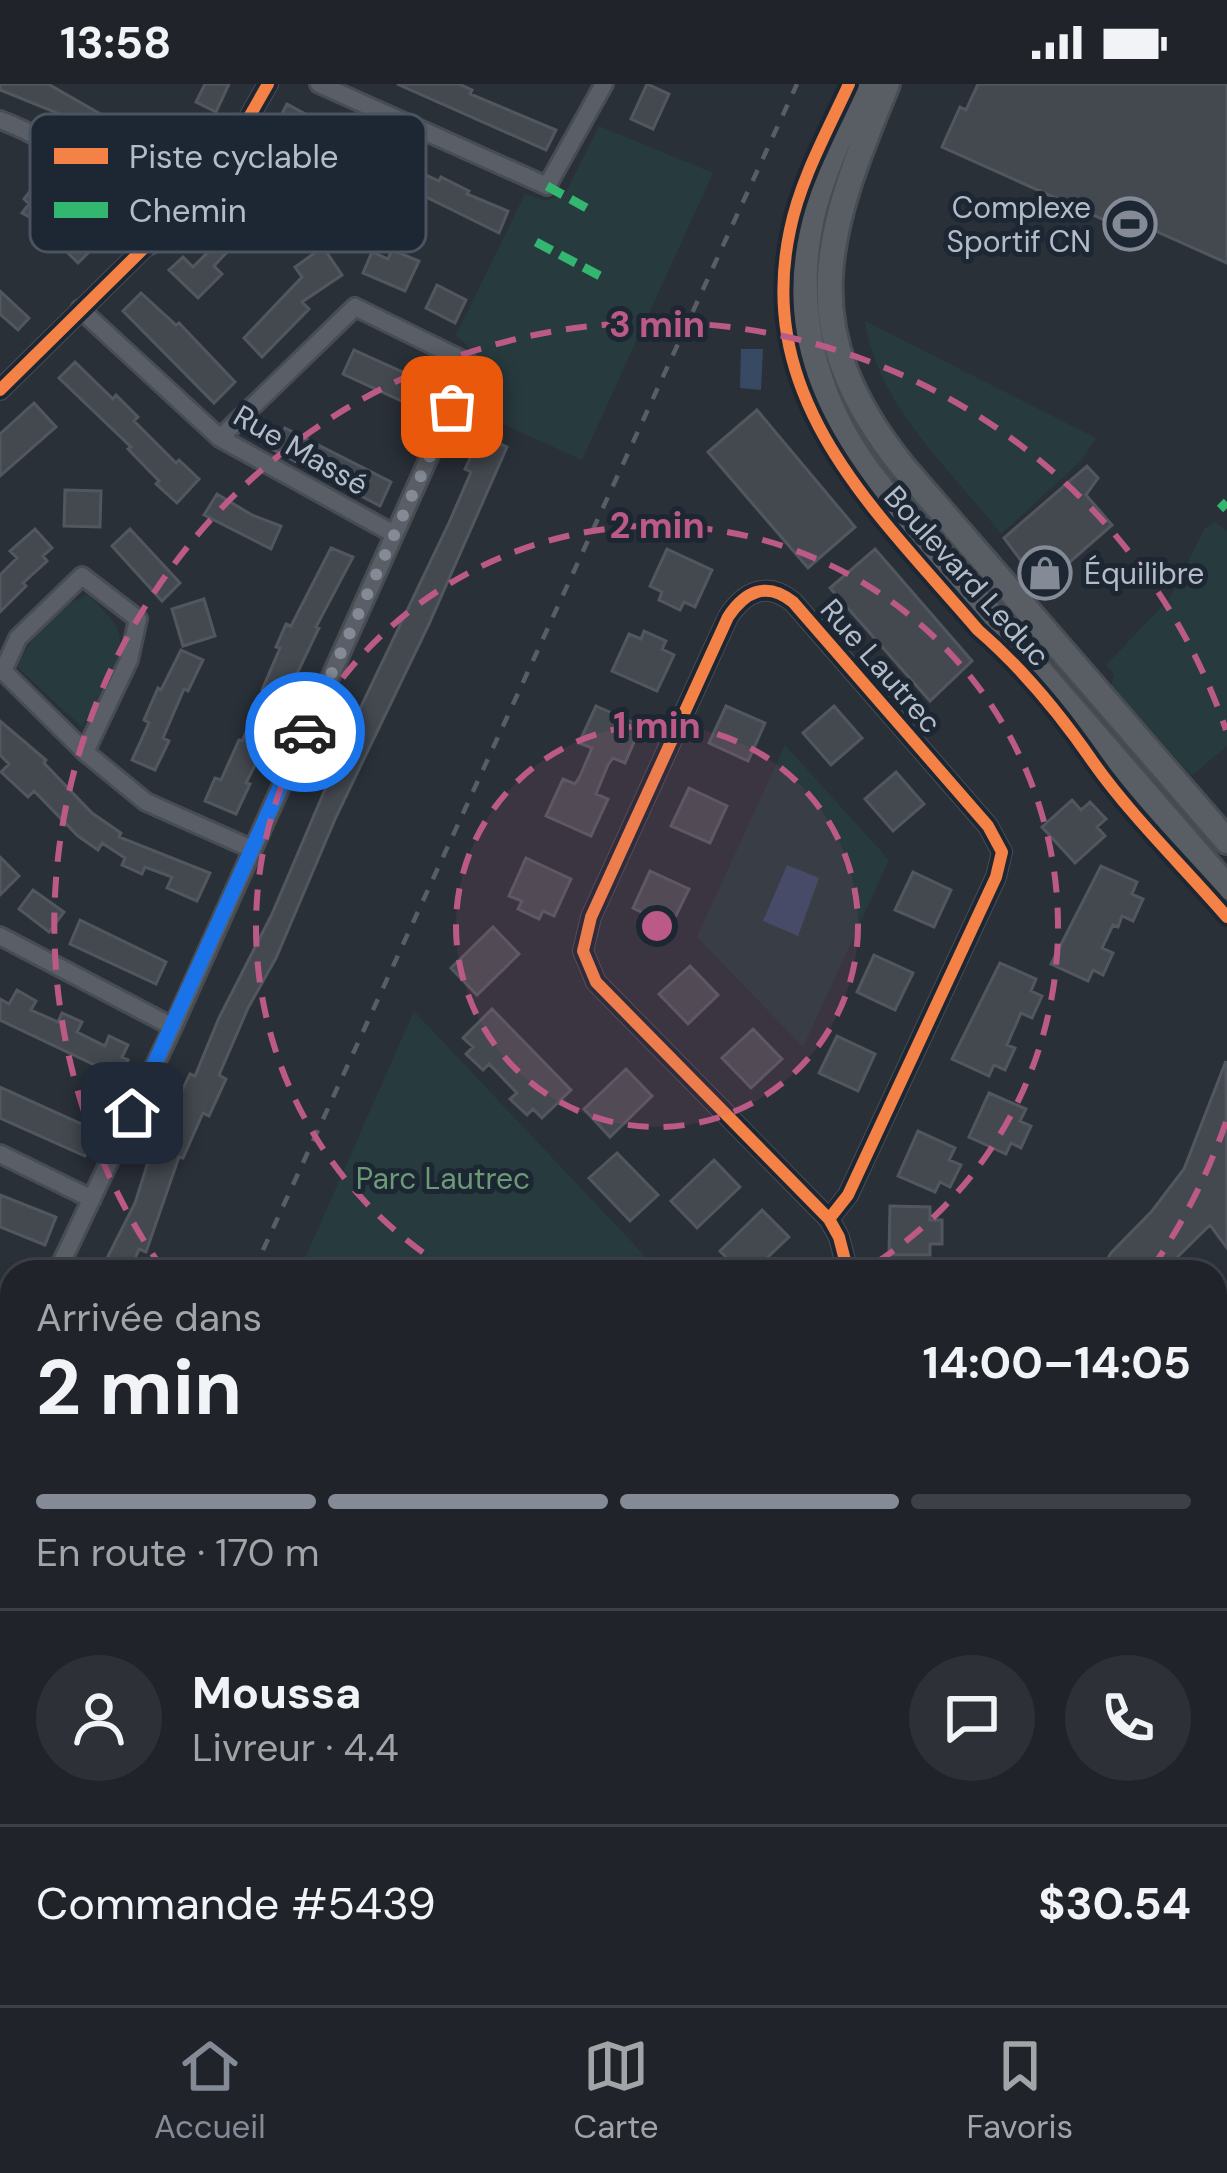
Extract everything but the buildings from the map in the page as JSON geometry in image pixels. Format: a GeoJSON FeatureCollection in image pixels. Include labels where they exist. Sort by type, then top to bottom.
{"type":"FeatureCollection","features":[{"type":"Feature","properties":{"kind":"street"},"geometry":{"type":"LineString","coordinates":[[251,114],[268,84]]}},
{"type":"Feature","properties":{"kind":"street"},"geometry":{"type":"LineString","coordinates":[[319,84],[386,114]]}},
{"type":"Feature","properties":{"kind":"street"},"geometry":{"type":"LineString","coordinates":[[426,132],[547,186],[604,84]]}},
{"type":"Feature","properties":{"kind":"street","name":"Boulevard Leduc"},"geometry":{"type":"LineString","coordinates":[[863,84],[822,183],[806,255],[808,330],[834,415],[873,478],[1227,887]]}},
{"type":"Feature","properties":{"kind":"street","name":"Boulevard Leduc"},"geometry":{"type":"LineString","coordinates":[[887,84],[844,191],[830,247],[831,315],[851,388],[903,467],[1227,841]]}},
{"type":"Feature","properties":{"kind":"street"},"geometry":{"type":"LineString","coordinates":[[0,121],[30,131]]}},
{"type":"Feature","properties":{"kind":"street"},"geometry":{"type":"LineString","coordinates":[[0,390],[141,252]]}},
{"type":"Feature","properties":{"kind":"street"},"geometry":{"type":"LineString","coordinates":[[63,1260],[173,1027],[471,364],[355,307],[220,438]]}},
{"type":"Feature","properties":{"kind":"street","name":"Rue Massé"},"geometry":{"type":"LineString","coordinates":[[80,309],[220,438],[394,534]]}},
{"type":"Feature","properties":{"kind":"street"},"geometry":{"type":"LineString","coordinates":[[86,752],[129,659],[137,620],[82,576],[18,638],[3,671],[86,752],[146,802],[252,849]]}},
{"type":"Feature","properties":{"kind":"street","name":"Rue Lautrec"},"geometry":{"type":"LineString","coordinates":[[829,1220],[856,1178],[997,878],[1002,852],[988,826],[794,602],[765,590],[745,596],[728,617],[586,928],[583,951],[596,982],[829,1220],[845,1260]]}},
{"type":"Feature","properties":{"kind":"street"},"geometry":{"type":"LineString","coordinates":[[0,936],[173,1027]]}},
{"type":"Feature","properties":{"kind":"street"},"geometry":{"type":"LineString","coordinates":[[0,1154],[92,1199]]}},
{"type":"Feature","properties":{"kind":"green space"},"geometry":{"type":"Polygon","coordinates":[[[599,126],[713,173],[582,460],[474,411],[478,369],[472,352],[456,335],[525,194],[545,201],[565,194],[599,126]]]}},
{"type":"Feature","properties":{"kind":"green space"},"geometry":{"type":"Polygon","coordinates":[[[865,321],[1096,438],[1081,461],[1001,534],[900,409],[872,352],[865,321]]]}},
{"type":"Feature","properties":{"kind":"green space"},"geometry":{"type":"Polygon","coordinates":[[[1215,522],[1227,531],[1227,746],[1192,776],[1111,686],[1114,675],[1106,665],[1170,598],[1205,528],[1215,522]]]}},
{"type":"Feature","properties":{"kind":"green space"},"geometry":{"type":"Polygon","coordinates":[[[89,595],[116,626],[120,638],[116,664],[82,727],[16,666],[56,614],[89,595]]]}},
{"type":"Feature","properties":{"kind":"green space"},"geometry":{"type":"Polygon","coordinates":[[[785,745],[889,860],[803,1047],[697,937],[785,745]]]}},
{"type":"Feature","properties":{"kind":"green space","name":"Parc Lautrec"},"geometry":{"type":"Polygon","coordinates":[[[414,1011],[649,1260],[304,1260],[414,1011]]]}},
{"type":"Feature","properties":{"kind":"water"},"geometry":{"type":"Polygon","coordinates":[[[741,349],[763,349],[761,390],[740,388],[741,349]]]}},
{"type":"Feature","properties":{"kind":"water"},"geometry":{"type":"Polygon","coordinates":[[[787,865],[819,878],[798,936],[763,921],[787,865]]]}},
{"type":"Feature","properties":{"kind":"railway"},"geometry":{"type":"LineString","coordinates":[[258,1260],[797,84]]}},
{"type":"Feature","properties":{"kind":"marked path"},"geometry":{"type":"LineString","coordinates":[[547,186],[590,210]]}},
{"type":"Feature","properties":{"kind":"marked path"},"geometry":{"type":"LineString","coordinates":[[536,242],[604,278]]}},
{"type":"Feature","properties":{"kind":"marked path"},"geometry":{"type":"LineString","coordinates":[[1220,509],[1227,502]]}},
{"type":"Feature","properties":{"kind":"cycle path"},"geometry":{"type":"LineString","coordinates":[[251,114],[268,84]]}},
{"type":"Feature","properties":{"kind":"cycle path"},"geometry":{"type":"LineString","coordinates":[[849,84],[808,174],[790,230],[783,292],[790,349],[807,401],[833,451],[901,542],[1040,692],[1124,802],[1227,917]]}},
{"type":"Feature","properties":{"kind":"cycle path"},"geometry":{"type":"LineString","coordinates":[[0,390],[140,252]]}},
{"type":"Feature","properties":{"kind":"cycle path"},"geometry":{"type":"LineString","coordinates":[[765,591],[793,602],[988,826],[1002,852],[996,877],[848,1195],[829,1219],[596,982],[583,951],[591,917],[728,617],[749,595],[765,591]]}},
{"type":"Feature","properties":{"kind":"cycle path"},"geometry":{"type":"LineString","coordinates":[[829,1219],[845,1260]]}},
{"type":"Feature","properties":{"kind":"way so far"},"geometry":{"type":"LineString","coordinates":[[305,732],[452,407]]}},
{"type":"Feature","properties":{"kind":"place","name":"Complexe Sportif CN"},"geometry":{"type":"Point","coordinates":[1130,224]}},
{"type":"Feature","properties":{"kind":"place","name":"Équilibre"},"geometry":{"type":"Point","coordinates":[1045,573]}},
{"type":"Feature","properties":{"kind":"route"},"geometry":{"type":"LineString","coordinates":[[132,1113],[305,732]]}}]}
